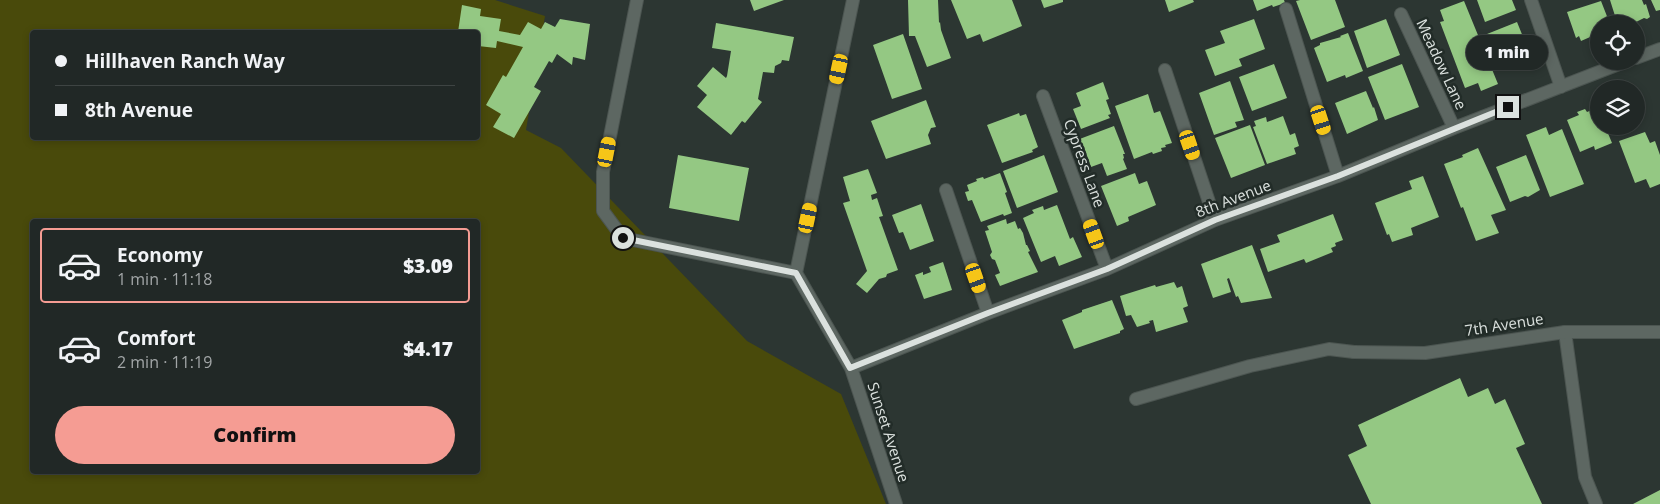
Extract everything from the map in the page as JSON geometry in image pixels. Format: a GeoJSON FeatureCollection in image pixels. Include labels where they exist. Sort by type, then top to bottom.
{"type":"FeatureCollection","features":[{"type":"Feature","properties":{"kind":"street"},"geometry":{"type":"LineString","coordinates":[[637,0],[603,172],[603,211],[623,238],[796,273],[853,0]]}},
{"type":"Feature","properties":{"kind":"street"},"geometry":{"type":"LineString","coordinates":[[1531,0],[1562,87]]}},
{"type":"Feature","properties":{"kind":"street"},"geometry":{"type":"LineString","coordinates":[[1286,9],[1338,176]]}},
{"type":"Feature","properties":{"kind":"street","name":"Meadow Lane"},"geometry":{"type":"LineString","coordinates":[[1402,14],[1454,128]]}},
{"type":"Feature","properties":{"kind":"street"},"geometry":{"type":"LineString","coordinates":[[1645,55],[1660,49]]}},
{"type":"Feature","properties":{"kind":"street"},"geometry":{"type":"LineString","coordinates":[[1165,70],[1215,220]]}},
{"type":"Feature","properties":{"kind":"street","name":"8th Avenue"},"geometry":{"type":"LineString","coordinates":[[850,368],[988,313],[1107,269],[1215,220],[1338,176],[1454,128],[1605,70]]}},
{"type":"Feature","properties":{"kind":"street","name":"Cypress Lane"},"geometry":{"type":"LineString","coordinates":[[1043,96],[1107,269]]}},
{"type":"Feature","properties":{"kind":"street"},"geometry":{"type":"LineString","coordinates":[[946,190],[988,313]]}},
{"type":"Feature","properties":{"kind":"street","name":"Sunset Avenue"},"geometry":{"type":"LineString","coordinates":[[796,273],[850,368],[896,504]]}},
{"type":"Feature","properties":{"kind":"street"},"geometry":{"type":"LineString","coordinates":[[1565,332],[1585,477],[1596,504]]}},
{"type":"Feature","properties":{"kind":"street","name":"7th Avenue"},"geometry":{"type":"LineString","coordinates":[[1136,399],[1250,366],[1329,349],[1354,352],[1425,353],[1565,332],[1660,332]]}},
{"type":"Feature","properties":{"kind":"shaded area"},"geometry":{"type":"Polygon","coordinates":[[[0,0],[495,0],[545,16],[526,130],[561,148],[747,341],[841,394],[886,504],[0,504],[0,0]]]}},
{"type":"Feature","properties":{"kind":"building"},"geometry":{"type":"Polygon","coordinates":[[[750,0],[784,0],[754,11],[750,0]]]}},
{"type":"Feature","properties":{"kind":"building"},"geometry":{"type":"Polygon","coordinates":[[[908,0],[938,0],[939,23],[951,58],[927,67],[915,36],[909,36],[908,0]]]}},
{"type":"Feature","properties":{"kind":"building"},"geometry":{"type":"Polygon","coordinates":[[[951,0],[1012,0],[1022,26],[983,42],[980,34],[967,39],[951,0]]]}},
{"type":"Feature","properties":{"kind":"building"},"geometry":{"type":"Polygon","coordinates":[[[1041,0],[1063,0],[1063,2],[1044,8],[1041,0]]]}},
{"type":"Feature","properties":{"kind":"building"},"geometry":{"type":"Polygon","coordinates":[[[1165,0],[1193,0],[1194,2],[1169,12],[1165,0]]]}},
{"type":"Feature","properties":{"kind":"building"},"geometry":{"type":"Polygon","coordinates":[[[1253,0],[1284,0],[1285,3],[1273,7],[1272,5],[1257,11],[1253,0]]]}},
{"type":"Feature","properties":{"kind":"building"},"geometry":{"type":"Polygon","coordinates":[[[1335,0],[1345,27],[1311,40],[1296,1],[1335,0]]]}},
{"type":"Feature","properties":{"kind":"building"},"geometry":{"type":"Polygon","coordinates":[[[1477,0],[1512,0],[1516,10],[1485,22],[1477,0]]]}},
{"type":"Feature","properties":{"kind":"building"},"geometry":{"type":"Polygon","coordinates":[[[1610,0],[1642,0],[1644,5],[1646,4],[1650,17],[1647,19],[1645,15],[1615,15],[1610,0]]]}},
{"type":"Feature","properties":{"kind":"building"},"geometry":{"type":"Polygon","coordinates":[[[1651,0],[1660,0],[1660,10],[1656,11],[1651,0]]]}},
{"type":"Feature","properties":{"kind":"building"},"geometry":{"type":"Polygon","coordinates":[[[1464,1],[1498,84],[1481,91],[1478,83],[1465,88],[1440,22],[1444,21],[1440,10],[1464,1]]]}},
{"type":"Feature","properties":{"kind":"building"},"geometry":{"type":"Polygon","coordinates":[[[1601,1],[1606,15],[1590,15],[1590,37],[1581,41],[1579,36],[1576,38],[1567,12],[1601,1]]]}},
{"type":"Feature","properties":{"kind":"building"},"geometry":{"type":"Polygon","coordinates":[[[462,5],[481,9],[480,16],[501,19],[499,31],[520,35],[528,22],[541,29],[545,22],[555,27],[560,19],[590,24],[585,60],[573,57],[572,65],[557,54],[552,63],[549,61],[534,87],[541,91],[514,138],[493,127],[501,114],[486,105],[503,75],[506,77],[523,47],[497,41],[496,48],[480,46],[480,30],[458,30],[462,5]]]}},
{"type":"Feature","properties":{"kind":"building"},"geometry":{"type":"Polygon","coordinates":[[[1254,19],[1265,49],[1239,59],[1242,66],[1215,76],[1205,50],[1225,43],[1220,31],[1254,19]]]}},
{"type":"Feature","properties":{"kind":"building"},"geometry":{"type":"Polygon","coordinates":[[[1386,19],[1400,55],[1367,68],[1354,31],[1386,19]]]}},
{"type":"Feature","properties":{"kind":"building"},"geometry":{"type":"Polygon","coordinates":[[[1517,22],[1532,59],[1521,63],[1522,66],[1516,68],[1515,66],[1501,71],[1487,34],[1517,22]]]}},
{"type":"Feature","properties":{"kind":"building"},"geometry":{"type":"Polygon","coordinates":[[[716,23],[794,37],[789,61],[782,60],[781,63],[775,66],[774,73],[763,72],[758,99],[762,102],[745,123],[742,121],[731,135],[697,107],[707,95],[697,86],[713,67],[726,78],[727,76],[731,51],[712,48],[716,23]]]}},
{"type":"Feature","properties":{"kind":"building"},"geometry":{"type":"Polygon","coordinates":[[[1348,33],[1363,71],[1346,78],[1345,75],[1327,82],[1314,48],[1320,45],[1320,43],[1348,33]]]}},
{"type":"Feature","properties":{"kind":"building"},"geometry":{"type":"Polygon","coordinates":[[[903,34],[922,89],[892,99],[873,45],[903,34]]]}},
{"type":"Feature","properties":{"kind":"building"},"geometry":{"type":"Polygon","coordinates":[[[1274,64],[1287,98],[1252,111],[1239,77],[1274,64]]]}},
{"type":"Feature","properties":{"kind":"building"},"geometry":{"type":"Polygon","coordinates":[[[1402,64],[1419,107],[1385,120],[1368,77],[1402,64]]]}},
{"type":"Feature","properties":{"kind":"building"},"geometry":{"type":"Polygon","coordinates":[[[1230,81],[1244,120],[1235,122],[1237,127],[1214,135],[1199,93],[1230,81]]]}},
{"type":"Feature","properties":{"kind":"building"},"geometry":{"type":"Polygon","coordinates":[[[1103,82],[1109,99],[1106,100],[1111,114],[1108,115],[1110,118],[1081,129],[1073,109],[1081,106],[1076,93],[1103,82]]]}},
{"type":"Feature","properties":{"kind":"building"},"geometry":{"type":"Polygon","coordinates":[[[1366,91],[1378,120],[1347,134],[1335,103],[1366,91]]]}},
{"type":"Feature","properties":{"kind":"building"},"geometry":{"type":"Polygon","coordinates":[[[1148,94],[1154,113],[1160,111],[1172,143],[1161,148],[1162,151],[1153,154],[1152,152],[1134,159],[1115,106],[1148,94]]]}},
{"type":"Feature","properties":{"kind":"building"},"geometry":{"type":"Polygon","coordinates":[[[926,100],[936,127],[931,128],[928,135],[931,144],[886,159],[871,121],[926,100]]]}},
{"type":"Feature","properties":{"kind":"building"},"geometry":{"type":"Polygon","coordinates":[[[1585,109],[1587,112],[1590,111],[1590,135],[1609,135],[1612,143],[1595,150],[1594,146],[1580,152],[1567,120],[1579,115],[1577,112],[1585,109]]]}},
{"type":"Feature","properties":{"kind":"building"},"geometry":{"type":"Polygon","coordinates":[[[1019,113],[1020,116],[1026,114],[1038,147],[1032,150],[1033,152],[1002,163],[987,125],[1019,113]]]}},
{"type":"Feature","properties":{"kind":"building"},"geometry":{"type":"Polygon","coordinates":[[[1283,116],[1290,135],[1295,133],[1299,146],[1294,148],[1296,154],[1267,164],[1253,127],[1256,126],[1254,121],[1266,117],[1267,122],[1283,116]]]}},
{"type":"Feature","properties":{"kind":"building"},"geometry":{"type":"Polygon","coordinates":[[[1250,125],[1265,165],[1231,178],[1215,138],[1250,125]]]}},
{"type":"Feature","properties":{"kind":"building"},"geometry":{"type":"Polygon","coordinates":[[[1114,126],[1125,154],[1123,154],[1123,159],[1127,169],[1107,176],[1102,163],[1091,167],[1084,147],[1081,148],[1077,140],[1114,126]]]}},
{"type":"Feature","properties":{"kind":"building"},"geometry":{"type":"Polygon","coordinates":[[[1546,127],[1549,135],[1562,129],[1584,184],[1550,197],[1526,135],[1546,127]]]}},
{"type":"Feature","properties":{"kind":"building"},"geometry":{"type":"Polygon","coordinates":[[[1645,132],[1650,143],[1655,141],[1660,155],[1660,184],[1650,188],[1646,179],[1635,183],[1619,141],[1636,135],[1645,135],[1645,132]]]}},
{"type":"Feature","properties":{"kind":"building"},"geometry":{"type":"Polygon","coordinates":[[[1478,148],[1506,210],[1491,215],[1499,233],[1476,241],[1444,164],[1463,157],[1462,155],[1478,148]]]}},
{"type":"Feature","properties":{"kind":"building"},"geometry":{"type":"Polygon","coordinates":[[[678,155],[749,168],[739,221],[669,208],[678,155]]]}},
{"type":"Feature","properties":{"kind":"building"},"geometry":{"type":"Polygon","coordinates":[[[1044,155],[1058,192],[1017,208],[1003,171],[1044,155]]]}},
{"type":"Feature","properties":{"kind":"building"},"geometry":{"type":"Polygon","coordinates":[[[1526,155],[1540,190],[1528,197],[1525,196],[1510,202],[1496,167],[1526,155]]]}},
{"type":"Feature","properties":{"kind":"building"},"geometry":{"type":"Polygon","coordinates":[[[868,169],[877,193],[871,195],[872,200],[877,198],[883,216],[879,217],[898,270],[879,279],[867,293],[856,284],[867,271],[843,203],[850,201],[843,177],[868,169]]]}},
{"type":"Feature","properties":{"kind":"building"},"geometry":{"type":"Polygon","coordinates":[[[1000,173],[1012,213],[1004,216],[1003,214],[981,222],[972,200],[968,201],[965,192],[969,191],[967,185],[977,181],[976,179],[983,177],[984,179],[1000,173]]]}},
{"type":"Feature","properties":{"kind":"building"},"geometry":{"type":"Polygon","coordinates":[[[1135,173],[1139,184],[1147,181],[1156,205],[1128,217],[1129,221],[1117,226],[1101,186],[1135,173]]]}},
{"type":"Feature","properties":{"kind":"building"},"geometry":{"type":"Polygon","coordinates":[[[1423,176],[1439,217],[1411,228],[1413,235],[1392,242],[1389,234],[1387,235],[1375,203],[1412,189],[1409,181],[1423,176]]]}},
{"type":"Feature","properties":{"kind":"building"},"geometry":{"type":"Polygon","coordinates":[[[921,204],[934,241],[910,250],[903,232],[899,233],[892,215],[921,204]]]}},
{"type":"Feature","properties":{"kind":"building"},"geometry":{"type":"Polygon","coordinates":[[[1057,205],[1070,239],[1073,237],[1082,257],[1059,266],[1055,256],[1041,262],[1023,218],[1034,213],[1032,210],[1043,206],[1044,210],[1057,205]]]}},
{"type":"Feature","properties":{"kind":"building"},"geometry":{"type":"Polygon","coordinates":[[[1333,214],[1343,240],[1335,243],[1336,246],[1331,248],[1333,252],[1306,263],[1304,259],[1268,272],[1260,249],[1280,242],[1277,235],[1333,214]]]}},
{"type":"Feature","properties":{"kind":"building"},"geometry":{"type":"Polygon","coordinates":[[[1006,219],[1007,224],[1015,221],[1018,229],[1020,228],[1030,251],[1028,252],[1038,272],[1000,286],[995,275],[1000,273],[995,260],[990,255],[992,252],[985,231],[989,230],[987,226],[1006,219]]]}},
{"type":"Feature","properties":{"kind":"building"},"geometry":{"type":"Polygon","coordinates":[[[1252,245],[1272,298],[1241,303],[1238,296],[1236,297],[1229,278],[1227,279],[1231,292],[1213,298],[1201,264],[1252,245]]]}},
{"type":"Feature","properties":{"kind":"building"},"geometry":{"type":"Polygon","coordinates":[[[943,262],[952,290],[924,299],[915,275],[931,272],[929,267],[943,262]]]}},
{"type":"Feature","properties":{"kind":"building"},"geometry":{"type":"Polygon","coordinates":[[[1174,282],[1177,288],[1182,286],[1188,306],[1183,308],[1188,322],[1156,332],[1153,320],[1149,321],[1150,323],[1137,327],[1131,315],[1126,316],[1120,296],[1155,285],[1156,287],[1174,282]]]}},
{"type":"Feature","properties":{"kind":"building"},"geometry":{"type":"Polygon","coordinates":[[[1112,300],[1124,329],[1120,333],[1074,349],[1062,320],[1082,312],[1082,310],[1112,300]]]}},
{"type":"Feature","properties":{"kind":"building"},"geometry":{"type":"Polygon","coordinates":[[[1460,378],[1468,397],[1488,388],[1495,404],[1505,399],[1525,444],[1516,448],[1542,504],[1371,504],[1348,455],[1367,446],[1358,425],[1460,378]]]}},
{"type":"Feature","properties":{"kind":"building"},"geometry":{"type":"Polygon","coordinates":[[[1660,490],[1660,504],[1633,504],[1660,490]]]}},
{"type":"Feature","properties":{"kind":"route"},"geometry":{"type":"LineString","coordinates":[[623,238],[796,273],[850,368],[988,313],[1107,269],[1215,220],[1338,176],[1508,107]]}}]}
